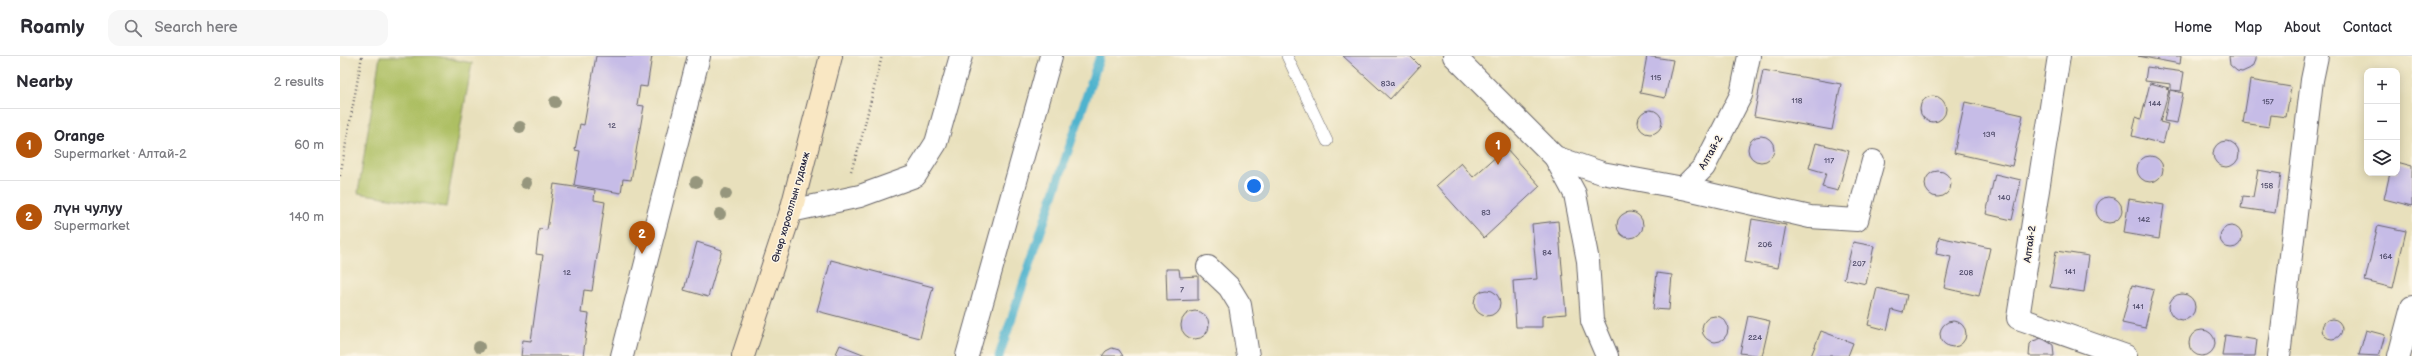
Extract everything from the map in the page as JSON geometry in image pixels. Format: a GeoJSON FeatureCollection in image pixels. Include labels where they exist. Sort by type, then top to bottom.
{"type":"FeatureCollection","features":[{"type":"Feature","properties":{"kind":"main road","name":"Өнөр хорооллын гудамж"},"geometry":{"type":"LineString","coordinates":[[743,356],[791,211],[831,56]]}},
{"type":"Feature","properties":{"kind":"street"},"geometry":{"type":"LineString","coordinates":[[622,356],[698,56]]}},
{"type":"Feature","properties":{"kind":"street"},"geometry":{"type":"LineString","coordinates":[[791,211],[860,196],[915,176],[936,143],[961,56]]}},
{"type":"Feature","properties":{"kind":"street"},"geometry":{"type":"LineString","coordinates":[[967,356],[1051,56]]}},
{"type":"Feature","properties":{"kind":"street"},"geometry":{"type":"LineString","coordinates":[[1454,56],[1555,157],[1575,194],[1588,261],[1592,321],[1606,356]]}},
{"type":"Feature","properties":{"kind":"street","name":"Алтай-2"},"geometry":{"type":"LineString","coordinates":[[1683,188],[1704,167],[1741,96],[1748,56]]}},
{"type":"Feature","properties":{"kind":"street","name":"Алтай-2"},"geometry":{"type":"LineString","coordinates":[[2059,56],[2018,318],[2126,356]]}},
{"type":"Feature","properties":{"kind":"street"},"geometry":{"type":"LineString","coordinates":[[2279,356],[2312,80],[2317,56]]}},
{"type":"Feature","properties":{"kind":"street"},"geometry":{"type":"LineString","coordinates":[[1555,157],[1602,173],[1683,188],[1810,218],[1857,220],[1872,161]]}},
{"type":"Feature","properties":{"kind":"street"},"geometry":{"type":"LineString","coordinates":[[1208,267],[1230,287],[1240,305],[1248,356]]}},
{"type":"Feature","properties":{"kind":"street"},"geometry":{"type":"LineString","coordinates":[[2399,356],[2412,307]]}},
{"type":"Feature","properties":{"kind":"lane"},"geometry":{"type":"LineString","coordinates":[[1287,56],[1326,141]]}},
{"type":"Feature","properties":{"kind":"path"},"geometry":{"type":"LineString","coordinates":[[340,176],[362,56]]}},
{"type":"Feature","properties":{"kind":"path"},"geometry":{"type":"LineString","coordinates":[[842,200],[861,140],[882,56]]}},
{"type":"Feature","properties":{"kind":"green space"},"geometry":{"type":"Polygon","coordinates":[[[380,56],[436,56],[472,63],[446,207],[358,193],[380,56]]]}},
{"type":"Feature","properties":{"kind":"building"},"geometry":{"type":"Polygon","coordinates":[[[596,56],[652,56],[647,87],[640,86],[637,105],[644,106],[631,180],[623,179],[621,193],[574,185],[580,151],[575,150],[580,124],[584,125],[596,56]]]}},
{"type":"Feature","properties":{"kind":"building"},"geometry":{"type":"Polygon","coordinates":[[[1343,56],[1410,56],[1420,66],[1390,99],[1343,56]]]}},
{"type":"Feature","properties":{"kind":"building"},"geometry":{"type":"Polygon","coordinates":[[[1647,56],[1673,60],[1665,98],[1640,93],[1647,56]]]}},
{"type":"Feature","properties":{"kind":"building"},"geometry":{"type":"Polygon","coordinates":[[[2138,56],[2181,56],[2180,64],[2138,56]]]}},
{"type":"Feature","properties":{"kind":"building"},"geometry":{"type":"Polygon","coordinates":[[[2229,56],[2256,56],[2256,60],[2253,67],[2242,72],[2237,71],[2230,65],[2229,56]]]}},
{"type":"Feature","properties":{"kind":"building"},"geometry":{"type":"Polygon","coordinates":[[[2147,67],[2184,72],[2181,91],[2171,90],[2171,84],[2145,81],[2147,67]]]}},
{"type":"Feature","properties":{"kind":"building"},"geometry":{"type":"Polygon","coordinates":[[[1763,70],[1841,84],[1832,130],[1754,116],[1763,70]]]}},
{"type":"Feature","properties":{"kind":"building"},"geometry":{"type":"Polygon","coordinates":[[[2250,80],[2291,87],[2286,117],[2271,115],[2269,127],[2243,123],[2250,80]]]}},
{"type":"Feature","properties":{"kind":"building"},"geometry":{"type":"Polygon","coordinates":[[[2150,83],[2169,88],[2166,89],[2169,90],[2160,122],[2168,124],[2163,144],[2132,136],[2136,117],[2141,119],[2150,83]]]}},
{"type":"Feature","properties":{"kind":"building"},"geometry":{"type":"Polygon","coordinates":[[[2170,90],[2183,93],[2177,123],[2164,121],[2170,90]]]}},
{"type":"Feature","properties":{"kind":"building"},"geometry":{"type":"Polygon","coordinates":[[[1933,96],[1942,100],[1946,109],[1942,118],[1933,122],[1924,118],[1920,109],[1924,100],[1933,96]]]}},
{"type":"Feature","properties":{"kind":"building"},"geometry":{"type":"Polygon","coordinates":[[[1965,102],[2023,115],[2012,166],[1954,153],[1965,102]]]}},
{"type":"Feature","properties":{"kind":"building"},"geometry":{"type":"Polygon","coordinates":[[[1650,110],[1659,113],[1662,122],[1659,131],[1650,134],[1641,131],[1638,122],[1641,113],[1650,110]]]}},
{"type":"Feature","properties":{"kind":"building"},"geometry":{"type":"Polygon","coordinates":[[[1761,136],[1770,140],[1774,149],[1770,158],[1761,162],[1752,158],[1748,149],[1752,140],[1761,136]]]}},
{"type":"Feature","properties":{"kind":"building"},"geometry":{"type":"Polygon","coordinates":[[[2226,141],[2235,145],[2239,154],[2235,163],[2226,167],[2217,163],[2213,154],[2217,145],[2226,141]]]}},
{"type":"Feature","properties":{"kind":"building"},"geometry":{"type":"Polygon","coordinates":[[[1816,143],[1849,151],[1838,191],[1822,187],[1826,173],[1809,168],[1816,143]]]}},
{"type":"Feature","properties":{"kind":"building"},"geometry":{"type":"Polygon","coordinates":[[[1506,148],[1540,186],[1484,238],[1436,185],[1461,163],[1473,177],[1506,148]]]}},
{"type":"Feature","properties":{"kind":"building"},"geometry":{"type":"Polygon","coordinates":[[[2150,156],[2159,160],[2163,169],[2159,178],[2150,182],[2141,178],[2137,169],[2141,160],[2150,156]]]}},
{"type":"Feature","properties":{"kind":"building"},"geometry":{"type":"Polygon","coordinates":[[[2400,163],[2412,166],[2412,206],[2384,199],[2389,176],[2400,176],[2400,163]]]}},
{"type":"Feature","properties":{"kind":"building"},"geometry":{"type":"Polygon","coordinates":[[[2258,170],[2281,174],[2275,213],[2241,208],[2243,196],[2253,197],[2258,170]]]}},
{"type":"Feature","properties":{"kind":"building"},"geometry":{"type":"Polygon","coordinates":[[[1938,171],[1947,175],[1951,184],[1947,193],[1938,197],[1929,193],[1925,184],[1929,175],[1938,171]]]}},
{"type":"Feature","properties":{"kind":"building"},"geometry":{"type":"Polygon","coordinates":[[[1995,174],[2021,180],[2012,220],[1986,214],[1995,174]]]}},
{"type":"Feature","properties":{"kind":"building"},"geometry":{"type":"Polygon","coordinates":[[[554,184],[595,190],[594,200],[605,202],[592,291],[584,290],[581,313],[589,314],[583,356],[521,356],[523,340],[531,341],[543,255],[536,254],[539,229],[547,230],[554,184]]]}},
{"type":"Feature","properties":{"kind":"building"},"geometry":{"type":"Polygon","coordinates":[[[2109,197],[2118,201],[2122,210],[2118,219],[2109,223],[2100,219],[2096,210],[2100,201],[2109,197]]]}},
{"type":"Feature","properties":{"kind":"building"},"geometry":{"type":"Polygon","coordinates":[[[2129,199],[2164,205],[2159,239],[2124,233],[2129,199]]]}},
{"type":"Feature","properties":{"kind":"building"},"geometry":{"type":"Polygon","coordinates":[[[1630,212],[1639,216],[1643,225],[1639,234],[1630,238],[1621,234],[1617,225],[1621,216],[1630,212]]]}},
{"type":"Feature","properties":{"kind":"building"},"geometry":{"type":"Polygon","coordinates":[[[1752,219],[1786,225],[1778,268],[1745,262],[1752,219]]]}},
{"type":"Feature","properties":{"kind":"building"},"geometry":{"type":"Polygon","coordinates":[[[1558,221],[1566,314],[1542,316],[1542,327],[1516,327],[1513,281],[1537,279],[1532,224],[1558,221]]]}},
{"type":"Feature","properties":{"kind":"building"},"geometry":{"type":"Polygon","coordinates":[[[2378,225],[2406,231],[2393,288],[2365,281],[2378,225]]]}},
{"type":"Feature","properties":{"kind":"building"},"geometry":{"type":"Polygon","coordinates":[[[2231,226],[2239,229],[2242,237],[2239,245],[2231,248],[2223,245],[2220,237],[2223,229],[2231,226]]]}},
{"type":"Feature","properties":{"kind":"building"},"geometry":{"type":"Polygon","coordinates":[[[1939,237],[1990,248],[1979,296],[1944,288],[1951,257],[1936,254],[1939,237]]]}},
{"type":"Feature","properties":{"kind":"building"},"geometry":{"type":"Polygon","coordinates":[[[697,242],[722,250],[708,297],[684,290],[697,242]]]}},
{"type":"Feature","properties":{"kind":"building"},"geometry":{"type":"Polygon","coordinates":[[[1853,242],[1874,246],[1866,284],[1844,279],[1853,242]]]}},
{"type":"Feature","properties":{"kind":"building"},"geometry":{"type":"Polygon","coordinates":[[[2056,251],[2089,256],[2084,292],[2050,287],[2056,251]]]}},
{"type":"Feature","properties":{"kind":"building"},"geometry":{"type":"Polygon","coordinates":[[[831,260],[933,287],[920,338],[817,311],[831,260]]]}},
{"type":"Feature","properties":{"kind":"building"},"geometry":{"type":"Polygon","coordinates":[[[1166,269],[1179,269],[1180,277],[1198,276],[1198,300],[1167,301],[1166,269]]]}},
{"type":"Feature","properties":{"kind":"building"},"geometry":{"type":"Polygon","coordinates":[[[1657,273],[1672,275],[1669,310],[1653,309],[1657,273]]]}},
{"type":"Feature","properties":{"kind":"building"},"geometry":{"type":"Polygon","coordinates":[[[2132,285],[2154,290],[2145,328],[2122,323],[2132,285]]]}},
{"type":"Feature","properties":{"kind":"building"},"geometry":{"type":"Polygon","coordinates":[[[1877,288],[1907,295],[1903,313],[1892,310],[1887,330],[1868,325],[1877,288]]]}},
{"type":"Feature","properties":{"kind":"building"},"geometry":{"type":"Polygon","coordinates":[[[1487,290],[1496,294],[1500,303],[1496,312],[1487,316],[1478,312],[1474,303],[1478,294],[1487,290]]]}},
{"type":"Feature","properties":{"kind":"building"},"geometry":{"type":"Polygon","coordinates":[[[2182,294],[2191,298],[2195,307],[2191,316],[2182,320],[2173,316],[2169,307],[2173,298],[2182,294]]]}},
{"type":"Feature","properties":{"kind":"building"},"geometry":{"type":"Polygon","coordinates":[[[1195,311],[1205,315],[1209,325],[1205,335],[1195,339],[1185,335],[1181,325],[1185,315],[1195,311]]]}},
{"type":"Feature","properties":{"kind":"building"},"geometry":{"type":"Polygon","coordinates":[[[1715,316],[1724,320],[1728,329],[1724,338],[1715,342],[1706,338],[1702,329],[1706,320],[1715,316]]]}},
{"type":"Feature","properties":{"kind":"building"},"geometry":{"type":"Polygon","coordinates":[[[1748,316],[1770,321],[1762,356],[1740,353],[1748,316]]]}},
{"type":"Feature","properties":{"kind":"building"},"geometry":{"type":"Polygon","coordinates":[[[2332,319],[2339,322],[2342,329],[2339,336],[2332,339],[2325,336],[2322,329],[2325,322],[2332,319]]]}},
{"type":"Feature","properties":{"kind":"building"},"geometry":{"type":"Polygon","coordinates":[[[1953,321],[1962,325],[1966,334],[1962,343],[1953,347],[1944,343],[1940,334],[1944,325],[1953,321]]]}},
{"type":"Feature","properties":{"kind":"building"},"geometry":{"type":"Polygon","coordinates":[[[2202,330],[2211,334],[2215,343],[2211,352],[2202,356],[2193,352],[2189,343],[2193,334],[2202,330]]]}},
{"type":"Feature","properties":{"kind":"building"},"geometry":{"type":"Polygon","coordinates":[[[2366,330],[2385,335],[2379,356],[2359,355],[2366,330]]]}},
{"type":"Feature","properties":{"kind":"building"},"geometry":{"type":"Polygon","coordinates":[[[1821,331],[1853,343],[1848,356],[1811,356],[1821,331]]]}},
{"type":"Feature","properties":{"kind":"building"},"geometry":{"type":"Polygon","coordinates":[[[2225,335],[2257,340],[2255,356],[2222,356],[2225,335]]]}},
{"type":"Feature","properties":{"kind":"building"},"geometry":{"type":"Polygon","coordinates":[[[2042,338],[2053,345],[2054,356],[2029,356],[2030,344],[2033,341],[2042,338]]]}},
{"type":"Feature","properties":{"kind":"building"},"geometry":{"type":"Polygon","coordinates":[[[840,345],[868,356],[835,356],[840,345]]]}},
{"type":"Feature","properties":{"kind":"building"},"geometry":{"type":"Polygon","coordinates":[[[1112,348],[1119,350],[1123,356],[1102,356],[1106,351],[1112,348]]]}},
{"type":"Feature","properties":{"kind":"waterway"},"geometry":{"type":"LineString","coordinates":[[999,356],[1100,56]]}},
{"type":"Feature","properties":{"kind":"place","name":"Orange"},"geometry":{"type":"Point","coordinates":[1498,165]}},
{"type":"Feature","properties":{"kind":"place","name":"лүн чулуу"},"geometry":{"type":"Point","coordinates":[642,254]}}]}
